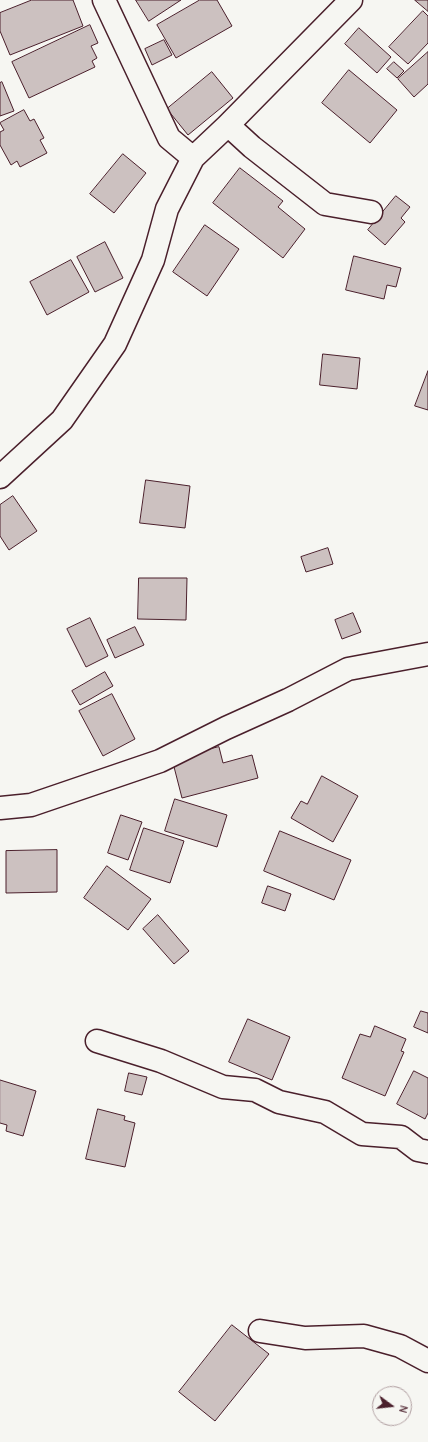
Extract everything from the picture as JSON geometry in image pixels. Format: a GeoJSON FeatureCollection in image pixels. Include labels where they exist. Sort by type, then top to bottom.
{"type":"FeatureCollection","features":[{"type":"Feature","properties":{"kind":"street"},"geometry":{"type":"LineString","coordinates":[[104,0],[169,138],[193,158]]}},
{"type":"Feature","properties":{"kind":"street"},"geometry":{"type":"LineString","coordinates":[[0,477],[62,420],[115,344],[153,260],[168,209],[193,158],[228,125],[351,0]]}},
{"type":"Feature","properties":{"kind":"street"},"geometry":{"type":"LineString","coordinates":[[228,125],[252,147],[325,204],[371,212]]}},
{"type":"Feature","properties":{"kind":"street"},"geometry":{"type":"LineString","coordinates":[[0,808],[31,805],[160,761],[226,728],[288,700],[348,669],[428,654]]}},
{"type":"Feature","properties":{"kind":"street"},"geometry":{"type":"LineString","coordinates":[[97,1041],[161,1062],[223,1087],[255,1090],[279,1102],[325,1112],[362,1134],[401,1137],[418,1150],[428,1152]]}},
{"type":"Feature","properties":{"kind":"street"},"geometry":{"type":"LineString","coordinates":[[260,1331],[304,1338],[364,1336],[400,1346],[428,1362]]}},
{"type":"Feature","properties":{"kind":"building"},"geometry":{"type":"Polygon","coordinates":[[[32,0],[73,0],[83,26],[10,55],[0,31],[0,13],[32,0]]]}},
{"type":"Feature","properties":{"kind":"building"},"geometry":{"type":"Polygon","coordinates":[[[136,0],[181,0],[149,21],[136,0]]]}},
{"type":"Feature","properties":{"kind":"building"},"geometry":{"type":"Polygon","coordinates":[[[200,0],[217,0],[232,26],[176,58],[157,25],[200,0]]]}},
{"type":"Feature","properties":{"kind":"building"},"geometry":{"type":"Polygon","coordinates":[[[415,0],[428,0],[428,11],[415,0]]]}},
{"type":"Feature","properties":{"kind":"building"},"geometry":{"type":"Polygon","coordinates":[[[423,11],[428,16],[428,43],[408,64],[389,47],[423,11]]]}},
{"type":"Feature","properties":{"kind":"building"},"geometry":{"type":"Polygon","coordinates":[[[90,25],[98,43],[91,46],[97,58],[92,61],[95,67],[29,98],[12,62],[90,25]]]}},
{"type":"Feature","properties":{"kind":"building"},"geometry":{"type":"Polygon","coordinates":[[[359,28],[391,57],[377,73],[345,44],[359,28]]]}},
{"type":"Feature","properties":{"kind":"building"},"geometry":{"type":"Polygon","coordinates":[[[164,40],[172,55],[152,65],[145,49],[164,40]]]}},
{"type":"Feature","properties":{"kind":"building"},"geometry":{"type":"Polygon","coordinates":[[[428,52],[428,84],[414,97],[398,79],[428,52]]]}},
{"type":"Feature","properties":{"kind":"building"},"geometry":{"type":"Polygon","coordinates":[[[394,62],[404,71],[397,78],[387,69],[394,62]]]}},
{"type":"Feature","properties":{"kind":"building"},"geometry":{"type":"Polygon","coordinates":[[[349,70],[397,110],[370,143],[322,103],[349,70]]]}},
{"type":"Feature","properties":{"kind":"building"},"geometry":{"type":"Polygon","coordinates":[[[212,72],[233,98],[188,135],[167,109],[212,72]]]}},
{"type":"Feature","properties":{"kind":"building"},"geometry":{"type":"Polygon","coordinates":[[[2,82],[14,111],[0,116],[0,83],[2,82]]]}},
{"type":"Feature","properties":{"kind":"building"},"geometry":{"type":"Polygon","coordinates":[[[24,110],[30,121],[34,119],[44,138],[40,140],[47,153],[20,167],[17,161],[11,165],[0,145],[0,132],[4,130],[0,123],[24,110]]]}},
{"type":"Feature","properties":{"kind":"building"},"geometry":{"type":"Polygon","coordinates":[[[123,154],[146,173],[114,213],[90,194],[123,154]]]}},
{"type":"Feature","properties":{"kind":"building"},"geometry":{"type":"Polygon","coordinates":[[[240,168],[283,201],[278,207],[305,229],[283,258],[213,203],[240,168]]]}},
{"type":"Feature","properties":{"kind":"building"},"geometry":{"type":"Polygon","coordinates":[[[396,196],[410,207],[401,218],[405,222],[385,245],[368,230],[396,196]]]}},
{"type":"Feature","properties":{"kind":"building"},"geometry":{"type":"Polygon","coordinates":[[[205,225],[239,249],[207,296],[173,272],[205,225]]]}},
{"type":"Feature","properties":{"kind":"building"},"geometry":{"type":"Polygon","coordinates":[[[105,242],[123,278],[95,292],[77,257],[105,242]]]}},
{"type":"Feature","properties":{"kind":"building"},"geometry":{"type":"Polygon","coordinates":[[[354,256],[401,268],[396,287],[387,285],[384,299],[346,290],[354,256]]]}},
{"type":"Feature","properties":{"kind":"building"},"geometry":{"type":"Polygon","coordinates":[[[71,260],[89,292],[47,315],[30,282],[71,260]]]}},
{"type":"Feature","properties":{"kind":"building"},"geometry":{"type":"Polygon","coordinates":[[[323,354],[360,358],[357,389],[320,385],[323,354]]]}},
{"type":"Feature","properties":{"kind":"building"},"geometry":{"type":"Polygon","coordinates":[[[428,371],[428,410],[415,406],[428,371]]]}},
{"type":"Feature","properties":{"kind":"building"},"geometry":{"type":"Polygon","coordinates":[[[146,480],[190,486],[185,528],[140,523],[146,480]]]}},
{"type":"Feature","properties":{"kind":"building"},"geometry":{"type":"Polygon","coordinates":[[[13,496],[37,531],[9,550],[0,536],[0,505],[13,496]]]}},
{"type":"Feature","properties":{"kind":"building"},"geometry":{"type":"Polygon","coordinates":[[[328,548],[333,564],[306,572],[301,557],[328,548]]]}},
{"type":"Feature","properties":{"kind":"building"},"geometry":{"type":"Polygon","coordinates":[[[139,578],[187,578],[186,620],[138,619],[139,578]]]}},
{"type":"Feature","properties":{"kind":"building"},"geometry":{"type":"Polygon","coordinates":[[[353,613],[361,632],[342,639],[335,620],[353,613]]]}},
{"type":"Feature","properties":{"kind":"building"},"geometry":{"type":"Polygon","coordinates":[[[90,618],[108,656],[86,667],[67,629],[90,618]]]}},
{"type":"Feature","properties":{"kind":"building"},"geometry":{"type":"Polygon","coordinates":[[[135,627],[144,645],[115,658],[107,640],[135,627]]]}},
{"type":"Feature","properties":{"kind":"building"},"geometry":{"type":"Polygon","coordinates":[[[105,672],[113,686],[80,705],[72,691],[105,672]]]}},
{"type":"Feature","properties":{"kind":"building"},"geometry":{"type":"Polygon","coordinates":[[[112,694],[135,739],[103,756],[79,711],[112,694]]]}},
{"type":"Feature","properties":{"kind":"building"},"geometry":{"type":"Polygon","coordinates":[[[219,747],[223,763],[252,755],[258,778],[182,798],[172,759],[219,747]]]}},
{"type":"Feature","properties":{"kind":"building"},"geometry":{"type":"Polygon","coordinates":[[[322,776],[358,796],[333,842],[291,818],[301,801],[307,804],[322,776]]]}},
{"type":"Feature","properties":{"kind":"building"},"geometry":{"type":"Polygon","coordinates":[[[175,799],[227,815],[217,847],[165,831],[175,799]]]}},
{"type":"Feature","properties":{"kind":"building"},"geometry":{"type":"Polygon","coordinates":[[[121,815],[142,822],[128,860],[108,853],[121,815]]]}},
{"type":"Feature","properties":{"kind":"building"},"geometry":{"type":"Polygon","coordinates":[[[144,828],[184,841],[170,883],[130,870],[144,828]]]}},
{"type":"Feature","properties":{"kind":"building"},"geometry":{"type":"Polygon","coordinates":[[[280,831],[351,860],[334,900],[264,871],[280,831]]]}},
{"type":"Feature","properties":{"kind":"building"},"geometry":{"type":"Polygon","coordinates":[[[57,850],[57,892],[6,893],[6,851],[57,850]]]}},
{"type":"Feature","properties":{"kind":"building"},"geometry":{"type":"Polygon","coordinates":[[[107,866],[151,899],[128,930],[84,898],[107,866]]]}},
{"type":"Feature","properties":{"kind":"building"},"geometry":{"type":"Polygon","coordinates":[[[268,886],[291,894],[285,911],[262,903],[268,886]]]}},
{"type":"Feature","properties":{"kind":"building"},"geometry":{"type":"Polygon","coordinates":[[[158,915],[189,951],[174,964],[143,929],[158,915]]]}},
{"type":"Feature","properties":{"kind":"building"},"geometry":{"type":"Polygon","coordinates":[[[421,1011],[428,1013],[428,1033],[414,1027],[421,1011]]]}},
{"type":"Feature","properties":{"kind":"building"},"geometry":{"type":"Polygon","coordinates":[[[248,1019],[290,1037],[272,1080],[229,1062],[248,1019]]]}},
{"type":"Feature","properties":{"kind":"building"},"geometry":{"type":"Polygon","coordinates":[[[375,1026],[406,1039],[401,1051],[404,1052],[385,1096],[342,1078],[360,1034],[370,1037],[375,1026]]]}},
{"type":"Feature","properties":{"kind":"building"},"geometry":{"type":"Polygon","coordinates":[[[414,1071],[428,1078],[428,1113],[425,1119],[397,1104],[414,1071]]]}},
{"type":"Feature","properties":{"kind":"building"},"geometry":{"type":"Polygon","coordinates":[[[129,1073],[147,1077],[142,1095],[125,1091],[129,1073]]]}},
{"type":"Feature","properties":{"kind":"building"},"geometry":{"type":"Polygon","coordinates":[[[0,1080],[36,1091],[23,1136],[6,1131],[7,1125],[0,1123],[0,1080]]]}},
{"type":"Feature","properties":{"kind":"building"},"geometry":{"type":"Polygon","coordinates":[[[98,1109],[125,1116],[124,1120],[135,1123],[125,1167],[86,1159],[98,1109]]]}},
{"type":"Feature","properties":{"kind":"building"},"geometry":{"type":"Polygon","coordinates":[[[232,1325],[269,1354],[215,1421],[179,1392],[232,1325]]]}}]}
